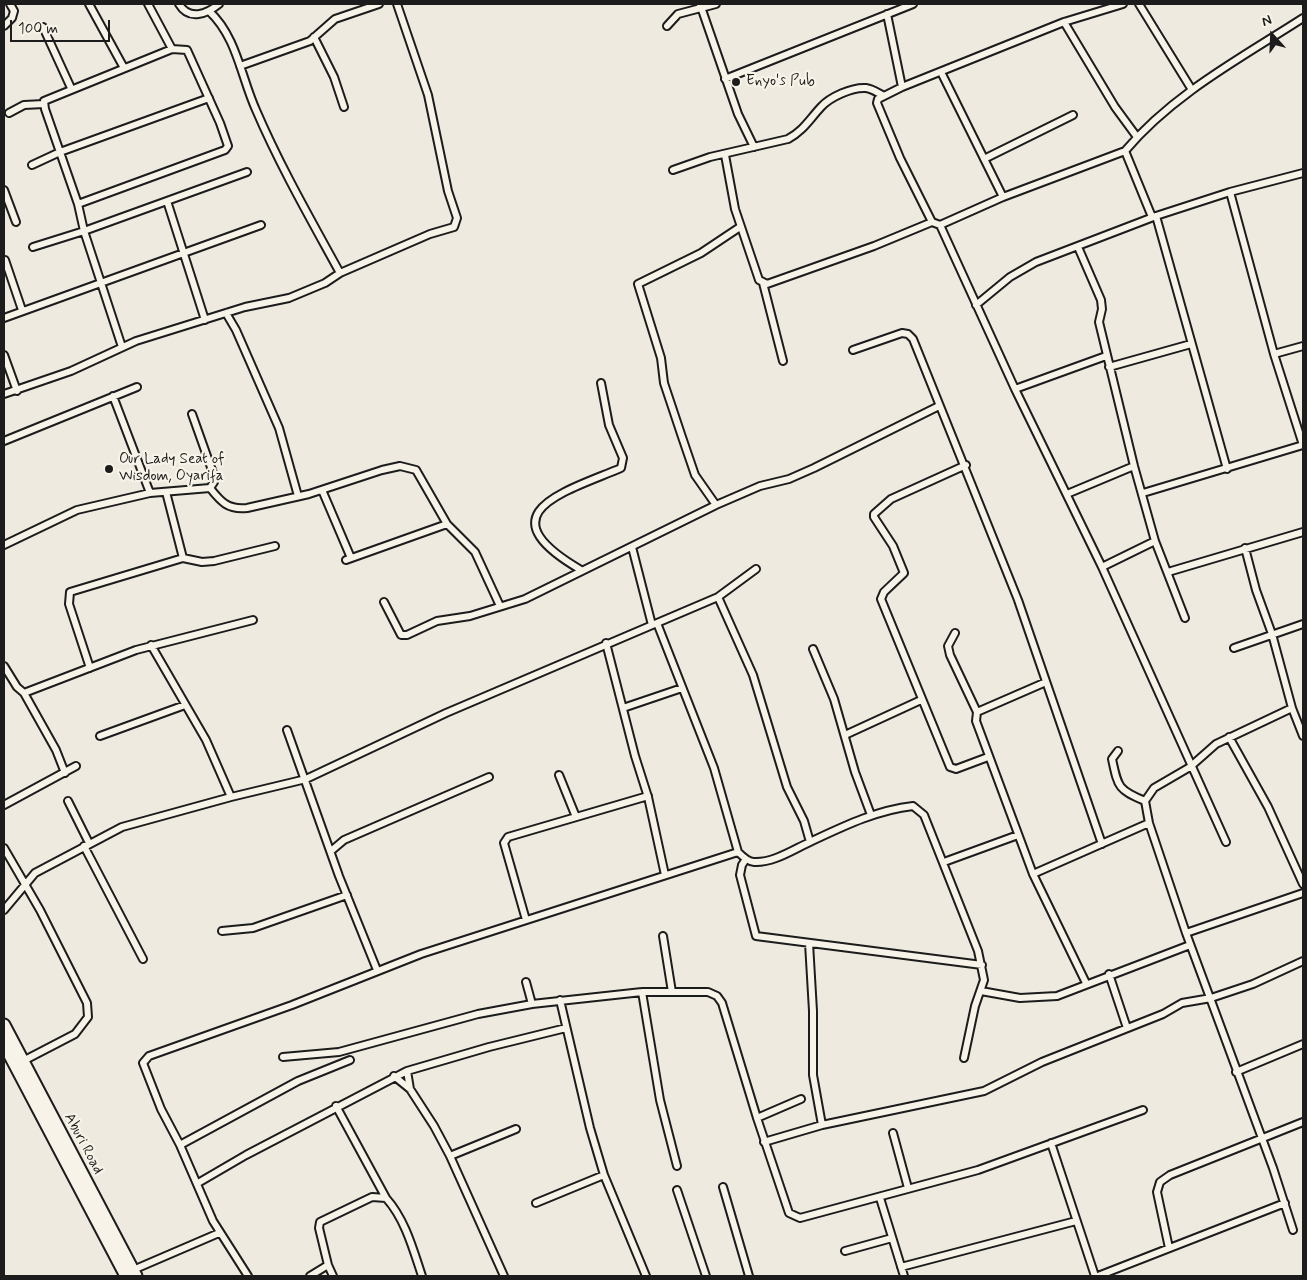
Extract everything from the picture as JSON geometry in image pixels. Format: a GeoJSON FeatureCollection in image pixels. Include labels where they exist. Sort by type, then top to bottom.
{"type":"FeatureCollection","features":[{"type":"Feature","properties":{"kind":"highway","name":"Aburi Road"},"geometry":{"type":"LineString","coordinates":[[4,1025],[132,1274]]}},
{"type":"Feature","properties":{"kind":"highway","name":"Aburi Road"},"geometry":{"type":"LineString","coordinates":[[4,1044],[132,1274]]}},
{"type":"Feature","properties":{"kind":"street"},"geometry":{"type":"LineString","coordinates":[[4,26],[12,18],[14,11],[10,4]]}},
{"type":"Feature","properties":{"kind":"street"},"geometry":{"type":"LineString","coordinates":[[89,4],[124,68]]}},
{"type":"Feature","properties":{"kind":"street"},"geometry":{"type":"LineString","coordinates":[[148,4],[172,50]]}},
{"type":"Feature","properties":{"kind":"street"},"geometry":{"type":"LineString","coordinates":[[179,4],[188,14],[209,11],[219,4]]}},
{"type":"Feature","properties":{"kind":"street"},"geometry":{"type":"LineString","coordinates":[[240,66],[281,52],[314,37],[335,19],[379,4]]}},
{"type":"Feature","properties":{"kind":"street"},"geometry":{"type":"LineString","coordinates":[[4,394],[71,371],[122,347],[226,313],[289,298],[312,289],[340,273],[457,224],[428,95],[397,4]]}},
{"type":"Feature","properties":{"kind":"street"},"geometry":{"type":"LineString","coordinates":[[666,26],[678,14],[701,6],[716,4]]}},
{"type":"Feature","properties":{"kind":"street"},"geometry":{"type":"LineString","coordinates":[[725,79],[914,4]]}},
{"type":"Feature","properties":{"kind":"street"},"geometry":{"type":"LineString","coordinates":[[1123,4],[1064,22],[902,87],[878,99],[878,107],[900,158],[932,222],[940,225],[1003,197],[1125,151],[1137,137],[1192,90],[1303,18]]}},
{"type":"Feature","properties":{"kind":"street"},"geometry":{"type":"LineString","coordinates":[[1139,4],[1192,90]]}},
{"type":"Feature","properties":{"kind":"street"},"geometry":{"type":"LineString","coordinates":[[701,6],[738,114],[754,148]]}},
{"type":"Feature","properties":{"kind":"street"},"geometry":{"type":"LineString","coordinates":[[209,11],[220,23],[238,54],[249,93],[268,135],[340,273]]}},
{"type":"Feature","properties":{"kind":"street"},"geometry":{"type":"LineString","coordinates":[[887,14],[902,87]]}},
{"type":"Feature","properties":{"kind":"street"},"geometry":{"type":"LineString","coordinates":[[1064,22],[1115,107],[1137,137]]}},
{"type":"Feature","properties":{"kind":"street"},"geometry":{"type":"LineString","coordinates":[[43,27],[72,88]]}},
{"type":"Feature","properties":{"kind":"street"},"geometry":{"type":"LineString","coordinates":[[314,37],[334,77],[344,107]]}},
{"type":"Feature","properties":{"kind":"street"},"geometry":{"type":"LineString","coordinates":[[78,204],[225,150],[228,142],[187,50],[172,50],[124,68],[48,97],[44,104],[78,204],[84,231],[103,282],[122,347]]}},
{"type":"Feature","properties":{"kind":"street"},"geometry":{"type":"LineString","coordinates":[[941,72],[1003,197]]}},
{"type":"Feature","properties":{"kind":"street"},"geometry":{"type":"LineString","coordinates":[[673,170],[710,157],[783,141],[798,134],[810,123],[820,108],[836,97],[863,88],[884,96]]}},
{"type":"Feature","properties":{"kind":"street"},"geometry":{"type":"LineString","coordinates":[[32,165],[60,152],[209,98]]}},
{"type":"Feature","properties":{"kind":"street"},"geometry":{"type":"LineString","coordinates":[[9,113],[24,105],[44,104]]}},
{"type":"Feature","properties":{"kind":"street"},"geometry":{"type":"LineString","coordinates":[[984,159],[1073,115]]}},
{"type":"Feature","properties":{"kind":"street"},"geometry":{"type":"LineString","coordinates":[[1125,151],[1154,217],[1227,469]]}},
{"type":"Feature","properties":{"kind":"street"},"geometry":{"type":"LineString","coordinates":[[725,154],[740,227],[760,280],[763,283],[784,361]]}},
{"type":"Feature","properties":{"kind":"street"},"geometry":{"type":"LineString","coordinates":[[33,247],[84,231],[247,172]]}},
{"type":"Feature","properties":{"kind":"street"},"geometry":{"type":"LineString","coordinates":[[976,306],[1021,269],[1154,217],[1230,192],[1303,173]]}},
{"type":"Feature","properties":{"kind":"street"},"geometry":{"type":"LineString","coordinates":[[4,190],[16,222]]}},
{"type":"Feature","properties":{"kind":"street"},"geometry":{"type":"LineString","coordinates":[[1143,493],[1303,445],[1268,338],[1230,192]]}},
{"type":"Feature","properties":{"kind":"street"},"geometry":{"type":"LineString","coordinates":[[168,201],[205,320]]}},
{"type":"Feature","properties":{"kind":"street"},"geometry":{"type":"LineString","coordinates":[[763,283],[767,284],[874,246],[932,222]]}},
{"type":"Feature","properties":{"kind":"street"},"geometry":{"type":"LineString","coordinates":[[4,318],[261,225]]}},
{"type":"Feature","properties":{"kind":"street"},"geometry":{"type":"LineString","coordinates":[[940,225],[976,306],[1102,567],[1190,767],[1226,842]]}},
{"type":"Feature","properties":{"kind":"street"},"geometry":{"type":"LineString","coordinates":[[716,505],[695,474],[664,383],[661,358],[638,284],[701,253],[740,227]]}},
{"type":"Feature","properties":{"kind":"street"},"geometry":{"type":"LineString","coordinates":[[1078,246],[1101,300],[1102,309],[1099,322],[1106,356],[1155,541],[1185,618]]}},
{"type":"Feature","properties":{"kind":"street"},"geometry":{"type":"LineString","coordinates":[[5,260],[22,310]]}},
{"type":"Feature","properties":{"kind":"street"},"geometry":{"type":"LineString","coordinates":[[226,313],[236,330],[278,428],[298,496]]}},
{"type":"Feature","properties":{"kind":"street"},"geometry":{"type":"LineString","coordinates":[[853,350],[902,333],[908,334],[913,339],[966,465],[1018,600],[1102,844]]}},
{"type":"Feature","properties":{"kind":"street"},"geometry":{"type":"LineString","coordinates":[[1109,367],[1191,344]]}},
{"type":"Feature","properties":{"kind":"street"},"geometry":{"type":"LineString","coordinates":[[1274,354],[1303,346]]}},
{"type":"Feature","properties":{"kind":"street"},"geometry":{"type":"LineString","coordinates":[[4,355],[17,390]]}},
{"type":"Feature","properties":{"kind":"street"},"geometry":{"type":"LineString","coordinates":[[1016,390],[1106,356]]}},
{"type":"Feature","properties":{"kind":"street"},"geometry":{"type":"LineString","coordinates":[[581,570],[551,551],[541,539],[536,528],[536,519],[542,507],[564,491],[621,468],[623,458],[609,425],[601,383]]}},
{"type":"Feature","properties":{"kind":"street"},"geometry":{"type":"LineString","coordinates":[[4,440],[137,388]]}},
{"type":"Feature","properties":{"kind":"street"},"geometry":{"type":"LineString","coordinates":[[113,396],[150,493]]}},
{"type":"Feature","properties":{"kind":"street"},"geometry":{"type":"LineString","coordinates":[[384,602],[401,635],[407,635],[437,621],[470,616],[525,599],[716,505],[760,486],[790,479],[940,406]]}},
{"type":"Feature","properties":{"kind":"street"},"geometry":{"type":"LineString","coordinates":[[192,414],[213,473],[214,482],[210,488]]}},
{"type":"Feature","properties":{"kind":"street"},"geometry":{"type":"LineString","coordinates":[[966,465],[890,499],[874,514],[887,539],[893,546],[904,573],[884,592],[881,599],[951,769],[988,757]]}},
{"type":"Feature","properties":{"kind":"street"},"geometry":{"type":"LineString","coordinates":[[210,488],[224,505],[238,509],[322,490],[382,470],[409,466],[416,470],[447,524],[475,552],[500,606]]}},
{"type":"Feature","properties":{"kind":"street"},"geometry":{"type":"LineString","coordinates":[[1067,494],[1134,466]]}},
{"type":"Feature","properties":{"kind":"street"},"geometry":{"type":"LineString","coordinates":[[4,545],[76,510],[150,493],[210,488]]}},
{"type":"Feature","properties":{"kind":"street"},"geometry":{"type":"LineString","coordinates":[[322,490],[349,559],[447,524]]}},
{"type":"Feature","properties":{"kind":"street"},"geometry":{"type":"LineString","coordinates":[[166,492],[182,558]]}},
{"type":"Feature","properties":{"kind":"street"},"geometry":{"type":"LineString","coordinates":[[1168,572],[1303,532]]}},
{"type":"Feature","properties":{"kind":"street"},"geometry":{"type":"LineString","coordinates":[[1102,567],[1155,541]]}},
{"type":"Feature","properties":{"kind":"street"},"geometry":{"type":"LineString","coordinates":[[90,668],[69,604],[70,592],[182,558],[202,562],[214,561],[275,546]]}},
{"type":"Feature","properties":{"kind":"street"},"geometry":{"type":"LineString","coordinates":[[632,547],[655,624],[714,768],[738,852],[752,862],[763,861],[790,852],[871,815],[913,806],[920,810],[944,862],[982,965],[984,980],[975,1006],[964,1058]]}},
{"type":"Feature","properties":{"kind":"street"},"geometry":{"type":"LineString","coordinates":[[1245,548],[1256,590],[1272,634],[1292,708],[1303,736]]}},
{"type":"Feature","properties":{"kind":"street"},"geometry":{"type":"LineString","coordinates":[[4,910],[36,873],[47,865],[122,827],[231,797],[306,779],[362,751],[606,643],[718,597],[756,569]]}},
{"type":"Feature","properties":{"kind":"street"},"geometry":{"type":"LineString","coordinates":[[718,597],[753,675],[787,787],[804,821],[810,842]]}},
{"type":"Feature","properties":{"kind":"street"},"geometry":{"type":"LineString","coordinates":[[24,693],[151,645],[253,620]]}},
{"type":"Feature","properties":{"kind":"street"},"geometry":{"type":"LineString","coordinates":[[1234,648],[1303,624]]}},
{"type":"Feature","properties":{"kind":"street"},"geometry":{"type":"LineString","coordinates":[[956,633],[948,646],[950,655],[977,712],[976,721],[988,757],[1033,874],[1086,983]]}},
{"type":"Feature","properties":{"kind":"street"},"geometry":{"type":"LineString","coordinates":[[606,643],[648,796],[665,876]]}},
{"type":"Feature","properties":{"kind":"street"},"geometry":{"type":"LineString","coordinates":[[151,645],[206,740],[231,797]]}},
{"type":"Feature","properties":{"kind":"street"},"geometry":{"type":"LineString","coordinates":[[813,649],[834,699],[871,815]]}},
{"type":"Feature","properties":{"kind":"street"},"geometry":{"type":"LineString","coordinates":[[4,666],[17,687],[24,693],[56,750],[66,774]]}},
{"type":"Feature","properties":{"kind":"street"},"geometry":{"type":"LineString","coordinates":[[977,712],[1046,682]]}},
{"type":"Feature","properties":{"kind":"street"},"geometry":{"type":"LineString","coordinates":[[623,708],[682,688]]}},
{"type":"Feature","properties":{"kind":"street"},"geometry":{"type":"LineString","coordinates":[[844,735],[921,700]]}},
{"type":"Feature","properties":{"kind":"street"},"geometry":{"type":"LineString","coordinates":[[100,736],[186,705]]}},
{"type":"Feature","properties":{"kind":"street"},"geometry":{"type":"LineString","coordinates":[[1292,708],[1229,737],[1206,752],[1190,767],[1154,788],[1145,801],[1149,823],[1186,934],[1262,1138],[1293,1230]]}},
{"type":"Feature","properties":{"kind":"street"},"geometry":{"type":"LineString","coordinates":[[287,730],[347,895],[377,970]]}},
{"type":"Feature","properties":{"kind":"street"},"geometry":{"type":"LineString","coordinates":[[1229,737],[1268,808],[1303,884]]}},
{"type":"Feature","properties":{"kind":"street"},"geometry":{"type":"LineString","coordinates":[[1118,751],[1112,759],[1120,788],[1124,793],[1145,801]]}},
{"type":"Feature","properties":{"kind":"street"},"geometry":{"type":"LineString","coordinates":[[4,806],[66,774],[76,766]]}},
{"type":"Feature","properties":{"kind":"street"},"geometry":{"type":"LineString","coordinates":[[559,775],[576,817]]}},
{"type":"Feature","properties":{"kind":"street"},"geometry":{"type":"LineString","coordinates":[[331,851],[344,840],[489,777]]}},
{"type":"Feature","properties":{"kind":"street"},"geometry":{"type":"LineString","coordinates":[[526,920],[505,840],[508,837],[648,796]]}},
{"type":"Feature","properties":{"kind":"street"},"geometry":{"type":"LineString","coordinates":[[68,802],[86,844],[143,959]]}},
{"type":"Feature","properties":{"kind":"street"},"geometry":{"type":"LineString","coordinates":[[1033,874],[1149,823]]}},
{"type":"Feature","properties":{"kind":"street"},"geometry":{"type":"LineString","coordinates":[[944,862],[1018,835]]}},
{"type":"Feature","properties":{"kind":"street"},"geometry":{"type":"LineString","coordinates":[[4,848],[26,885],[88,1003],[88,1017],[75,1034],[23,1061]]}},
{"type":"Feature","properties":{"kind":"street"},"geometry":{"type":"LineString","coordinates":[[248,1276],[219,1233],[198,1183],[145,1073],[143,1064],[150,1056],[292,1005],[377,970],[738,852]]}},
{"type":"Feature","properties":{"kind":"street"},"geometry":{"type":"LineString","coordinates":[[746,859],[740,874],[756,936],[982,965]]}},
{"type":"Feature","properties":{"kind":"street"},"geometry":{"type":"LineString","coordinates":[[1186,934],[1303,893]]}},
{"type":"Feature","properties":{"kind":"street"},"geometry":{"type":"LineString","coordinates":[[222,931],[253,928],[347,895]]}},
{"type":"Feature","properties":{"kind":"street"},"geometry":{"type":"LineString","coordinates":[[663,936],[672,992]]}},
{"type":"Feature","properties":{"kind":"street"},"geometry":{"type":"LineString","coordinates":[[809,943],[813,1011],[813,1074],[822,1125]]}},
{"type":"Feature","properties":{"kind":"street"},"geometry":{"type":"LineString","coordinates":[[981,991],[1020,998],[1057,996],[1109,974],[1190,945]]}},
{"type":"Feature","properties":{"kind":"street"},"geometry":{"type":"LineString","coordinates":[[764,1142],[822,1125],[984,1091],[1042,1062],[1127,1028],[1182,1003],[1211,998],[1253,984],[1303,961]]}},
{"type":"Feature","properties":{"kind":"street"},"geometry":{"type":"LineString","coordinates":[[1109,974],[1127,1028]]}},
{"type":"Feature","properties":{"kind":"street"},"geometry":{"type":"LineString","coordinates":[[526,982],[532,1004]]}},
{"type":"Feature","properties":{"kind":"street"},"geometry":{"type":"LineString","coordinates":[[283,1058],[339,1052],[478,1014],[532,1004],[642,992],[701,991],[717,996],[722,1002],[764,1142],[789,1213],[793,1217],[800,1218],[880,1198],[908,1188],[987,1167],[1143,1110]]}},
{"type":"Feature","properties":{"kind":"street"},"geometry":{"type":"LineString","coordinates":[[642,992],[660,1100],[677,1166]]}},
{"type":"Feature","properties":{"kind":"street"},"geometry":{"type":"LineString","coordinates":[[560,1000],[590,1128],[604,1175],[646,1276]]}},
{"type":"Feature","properties":{"kind":"street"},"geometry":{"type":"LineString","coordinates":[[198,1183],[336,1106],[407,1070],[488,1047],[566,1028]]}},
{"type":"Feature","properties":{"kind":"street"},"geometry":{"type":"LineString","coordinates":[[1236,1072],[1303,1044]]}},
{"type":"Feature","properties":{"kind":"street"},"geometry":{"type":"LineString","coordinates":[[180,1145],[298,1082],[350,1060]]}},
{"type":"Feature","properties":{"kind":"street"},"geometry":{"type":"LineString","coordinates":[[407,1070],[410,1089]]}},
{"type":"Feature","properties":{"kind":"street"},"geometry":{"type":"LineString","coordinates":[[394,1076],[410,1089],[450,1156],[504,1276]]}},
{"type":"Feature","properties":{"kind":"street"},"geometry":{"type":"LineString","coordinates":[[757,1118],[801,1099]]}},
{"type":"Feature","properties":{"kind":"street"},"geometry":{"type":"LineString","coordinates":[[336,1106],[386,1198],[392,1204],[409,1238],[422,1276]]}},
{"type":"Feature","properties":{"kind":"street"},"geometry":{"type":"LineString","coordinates":[[1169,1248],[1156,1192],[1160,1182],[1170,1175],[1303,1122]]}},
{"type":"Feature","properties":{"kind":"street"},"geometry":{"type":"LineString","coordinates":[[450,1156],[516,1129]]}},
{"type":"Feature","properties":{"kind":"street"},"geometry":{"type":"LineString","coordinates":[[893,1133],[908,1188]]}},
{"type":"Feature","properties":{"kind":"street"},"geometry":{"type":"LineString","coordinates":[[1051,1143],[1076,1221],[1097,1276],[1285,1203]]}},
{"type":"Feature","properties":{"kind":"street"},"geometry":{"type":"LineString","coordinates":[[536,1203],[604,1175]]}},
{"type":"Feature","properties":{"kind":"street"},"geometry":{"type":"LineString","coordinates":[[723,1187],[749,1276]]}},
{"type":"Feature","properties":{"kind":"street"},"geometry":{"type":"LineString","coordinates":[[677,1190],[706,1276]]}},
{"type":"Feature","properties":{"kind":"street"},"geometry":{"type":"LineString","coordinates":[[333,1276],[328,1265],[319,1228],[320,1222],[372,1197],[386,1198]]}},
{"type":"Feature","properties":{"kind":"street"},"geometry":{"type":"LineString","coordinates":[[880,1198],[904,1276]]}},
{"type":"Feature","properties":{"kind":"street"},"geometry":{"type":"LineString","coordinates":[[901,1266],[1076,1221]]}},
{"type":"Feature","properties":{"kind":"street"},"geometry":{"type":"LineString","coordinates":[[132,1274],[219,1233]]}},
{"type":"Feature","properties":{"kind":"street"},"geometry":{"type":"LineString","coordinates":[[845,1251],[892,1238]]}},
{"type":"Feature","properties":{"kind":"street"},"geometry":{"type":"LineString","coordinates":[[310,1276],[328,1265]]}},
{"type":"Feature","properties":{"kind":"place","name":"Enyo's Pub"},"geometry":{"type":"Point","coordinates":[736,82]}},
{"type":"Feature","properties":{"kind":"place","name":"Our Lady Seat of Wisdom, Oyarifa"},"geometry":{"type":"Point","coordinates":[109,469]}}]}
